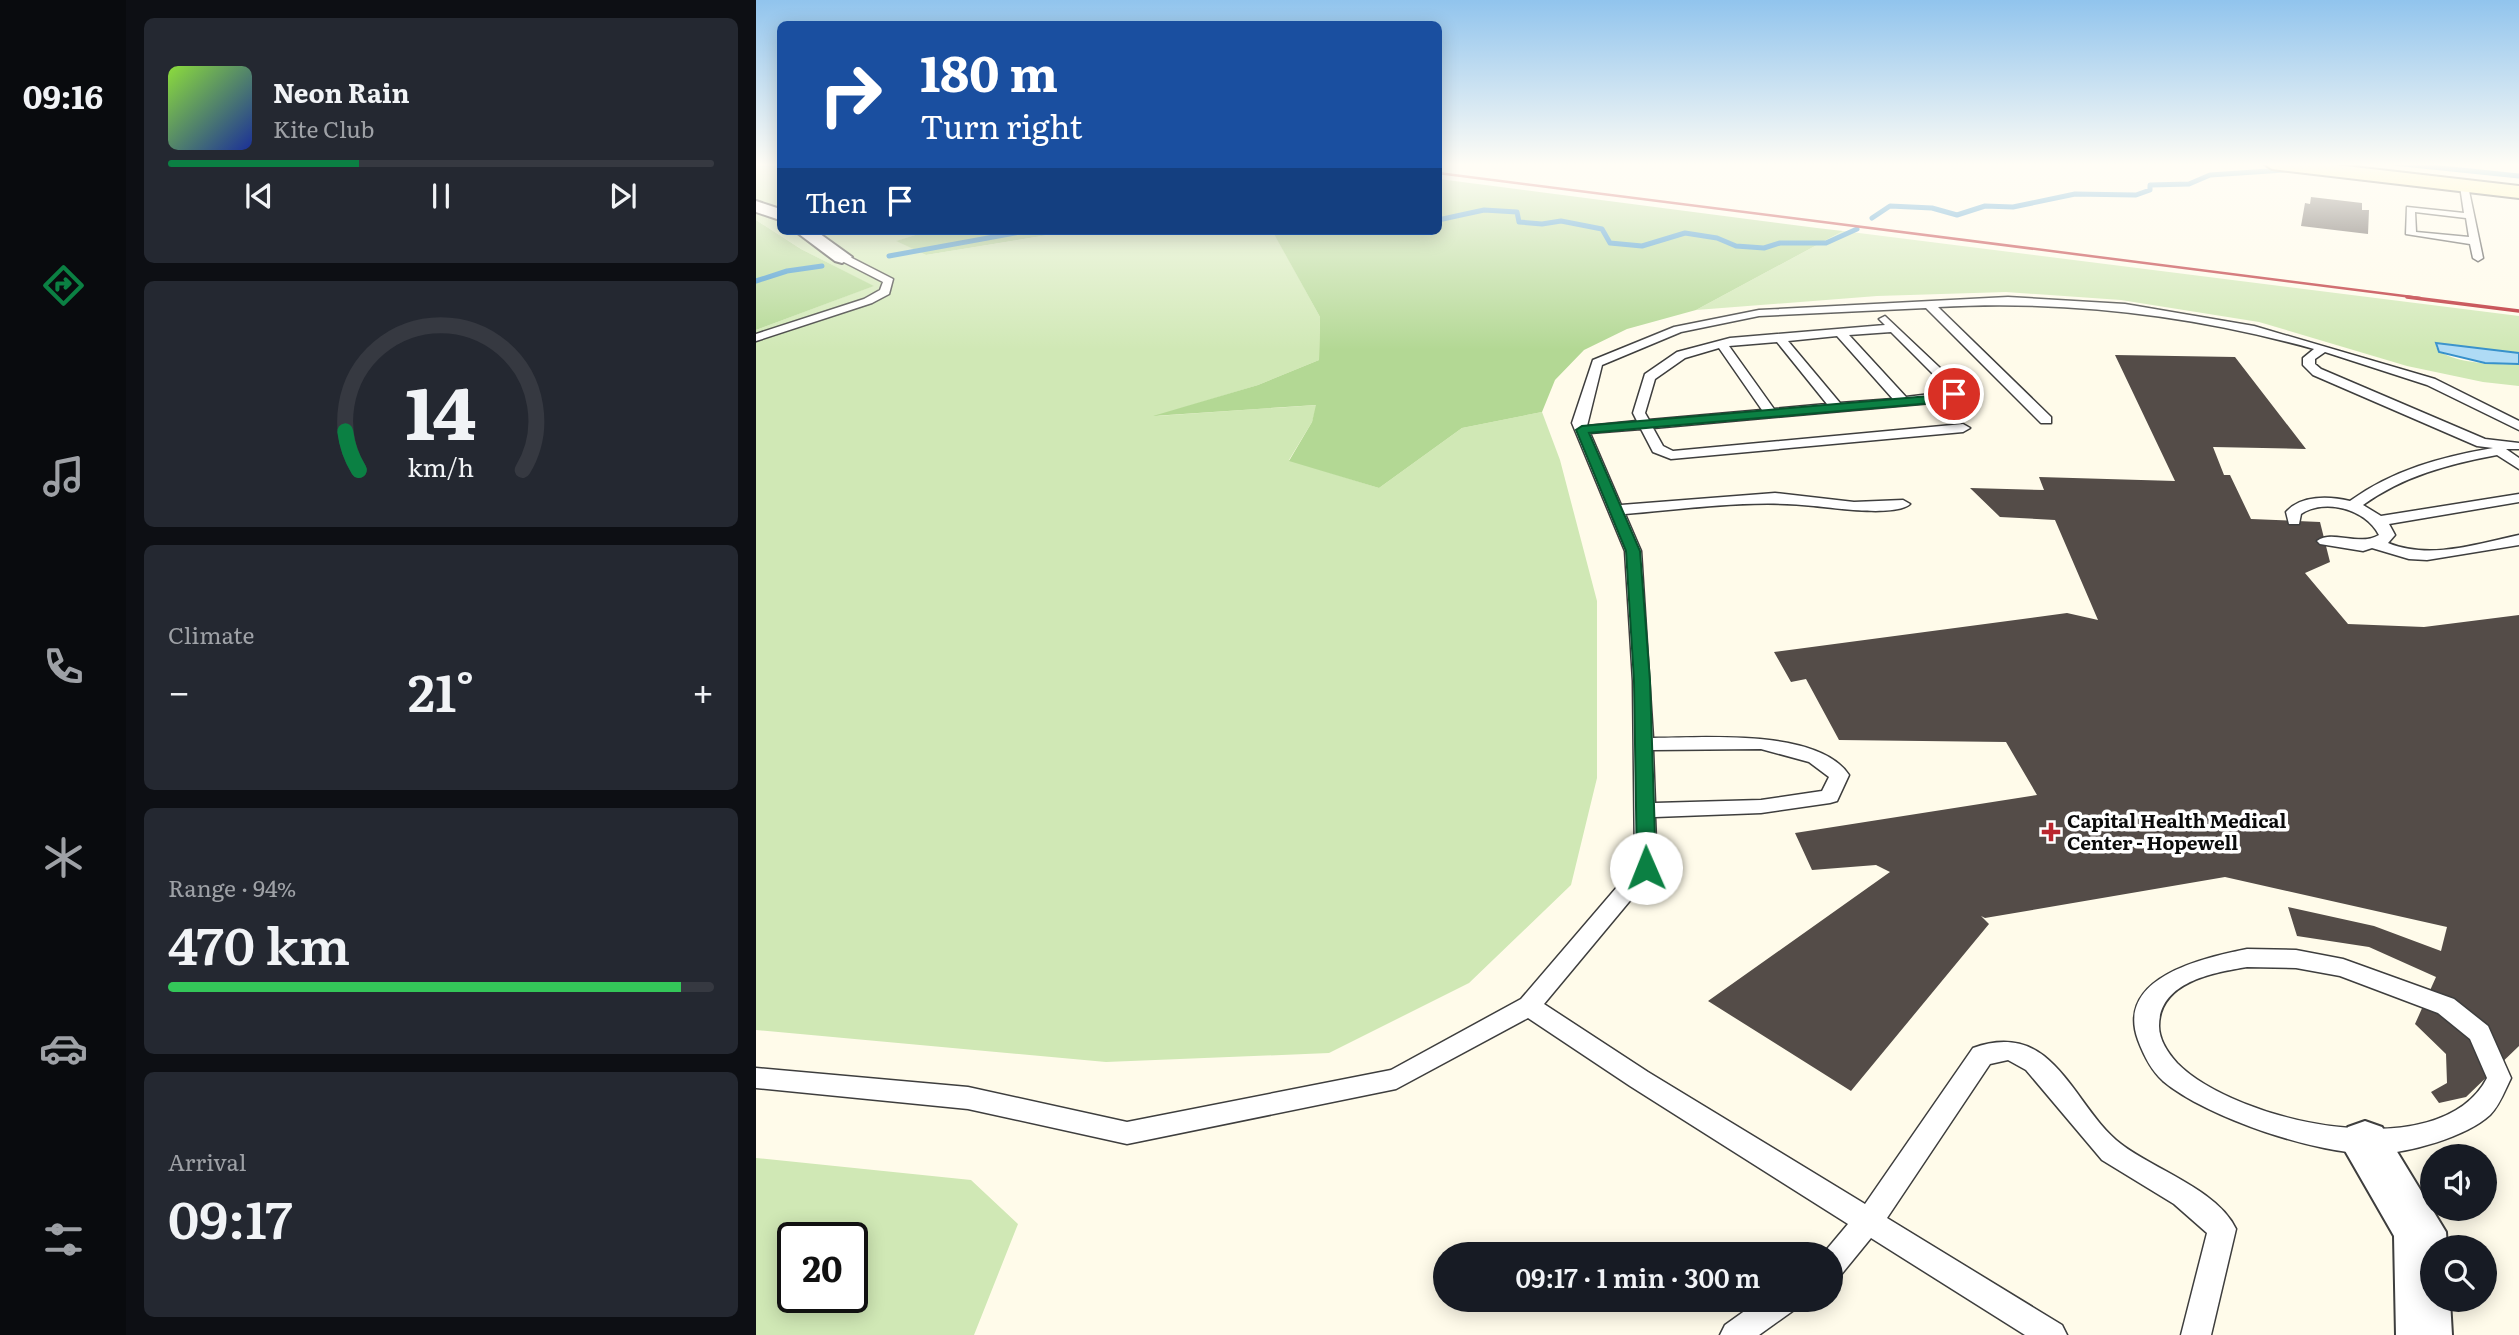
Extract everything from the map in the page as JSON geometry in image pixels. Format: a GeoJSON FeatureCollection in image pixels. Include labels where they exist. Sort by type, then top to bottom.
{"type":"FeatureCollection","features":[{"type":"Feature","properties":{"kind":"street"},"geometry":{"type":"LineString","coordinates":[[810,235],[842,257]]}},
{"type":"Feature","properties":{"kind":"street"},"geometry":{"type":"LineString","coordinates":[[2365,1142],[2420,1232],[2424,1335]]}},
{"type":"Feature","properties":{"kind":"lane"},"geometry":{"type":"LineString","coordinates":[[2411,225],[2411,234],[2474,242]]}},
{"type":"Feature","properties":{"kind":"lane"},"geometry":{"type":"LineString","coordinates":[[2471,225],[2478,258]]}},
{"type":"Feature","properties":{"kind":"lane"},"geometry":{"type":"LineString","coordinates":[[756,338],[868,301],[886,292],[889,281],[842,257]]}},
{"type":"Feature","properties":{"kind":"lane"},"geometry":{"type":"LineString","coordinates":[[756,1078],[968,1098],[1127,1133],[1396,1079],[1529,1006],[1646,868],[1644,744],[1633,551],[1579,423],[1597,363],[1678,329],[1759,313],[2008,300],[2125,307],[2254,329],[2324,348],[2431,382],[2519,426]]}},
{"type":"Feature","properties":{"kind":"lane"},"geometry":{"type":"LineString","coordinates":[[1930,304],[2046,420]]}},
{"type":"Feature","properties":{"kind":"lane"},"geometry":{"type":"LineString","coordinates":[[1582,430],[1903,402],[1943,398],[1954,394],[1952,386],[1876,308]]}},
{"type":"Feature","properties":{"kind":"lane"},"geometry":{"type":"LineString","coordinates":[[1894,328],[1722,344],[1681,355],[1648,377],[1639,413],[1658,449],[1671,455],[1963,428]]}},
{"type":"Feature","properties":{"kind":"lane"},"geometry":{"type":"LineString","coordinates":[[1840,332],[1903,402]]}},
{"type":"Feature","properties":{"kind":"lane"},"geometry":{"type":"LineString","coordinates":[[1780,338],[1837,408]]}},
{"type":"Feature","properties":{"kind":"lane"},"geometry":{"type":"LineString","coordinates":[[1722,344],[1770,413]]}},
{"type":"Feature","properties":{"kind":"lane"},"geometry":{"type":"LineString","coordinates":[[2324,348],[2309,358],[2309,365],[2317,372],[2482,443],[2517,445]]}},
{"type":"Feature","properties":{"kind":"lane"},"geometry":{"type":"LineString","coordinates":[[2350,508],[2370,492],[2440,461],[2500,451],[2517,445]]}},
{"type":"Feature","properties":{"kind":"lane"},"geometry":{"type":"LineString","coordinates":[[2500,451],[2519,465]]}},
{"type":"Feature","properties":{"kind":"lane"},"geometry":{"type":"LineString","coordinates":[[1616,510],[1775,497],[1854,506],[1903,505]]}},
{"type":"Feature","properties":{"kind":"lane"},"geometry":{"type":"LineString","coordinates":[[2378,521],[2519,498]]}},
{"type":"Feature","properties":{"kind":"lane"},"geometry":{"type":"LineString","coordinates":[[2294,521],[2293,512],[2308,504],[2336,504],[2372,516],[2387,535],[2383,540],[2373,543],[2348,546],[2325,541]]}},
{"type":"Feature","properties":{"kind":"lane"},"geometry":{"type":"LineString","coordinates":[[2373,543],[2394,553],[2418,557],[2519,540]]}},
{"type":"Feature","properties":{"kind":"lane"},"geometry":{"type":"LineString","coordinates":[[1644,744],[1761,743],[1816,758],[1839,775],[1830,796],[1793,804],[1740,809],[1645,810]]}},
{"type":"Feature","properties":{"kind":"lane"},"geometry":{"type":"LineString","coordinates":[[2247,958],[2296,959],[2381,980],[2446,1006],[2480,1032],[2499,1078],[2481,1108],[2427,1134],[2365,1142],[2305,1131],[2238,1112],[2186,1083],[2157,1056],[2147,1022],[2154,993],[2173,979],[2205,965],[2247,958]]}},
{"type":"Feature","properties":{"kind":"lane"},"geometry":{"type":"LineString","coordinates":[[1529,1006],[2052,1335]]}},
{"type":"Feature","properties":{"kind":"lane"},"geometry":{"type":"LineString","coordinates":[[1843,1252],[1869,1222],[1982,1055],[2010,1050],[2035,1063],[2111,1152],[2183,1195],[2222,1229],[2196,1335]]}},
{"type":"Feature","properties":{"kind":"lane"},"geometry":{"type":"LineString","coordinates":[[1735,1335],[1767,1312]]}},
{"type":"Feature","properties":{"kind":"green space"},"geometry":{"type":"Polygon","coordinates":[[[756,225],[764,225],[801,249],[874,286],[756,330],[756,225]]]}},
{"type":"Feature","properties":{"kind":"green space"},"geometry":{"type":"Polygon","coordinates":[[[764,225],[777,225],[777,234],[764,225]]]}},
{"type":"Feature","properties":{"kind":"green space"},"geometry":{"type":"Polygon","coordinates":[[[1442,225],[1799,225],[1843,231],[1696,310],[1627,329],[1584,350],[1555,380],[1542,412],[1462,428],[1379,488],[1289,461],[1312,422],[1316,405],[1153,416],[1258,385],[1319,360],[1320,317],[1275,235],[1442,235],[1442,225]]]}},
{"type":"Feature","properties":{"kind":"green space"},"geometry":{"type":"Polygon","coordinates":[[[1843,231],[2519,316],[2519,353],[2436,343],[2436,347],[2442,353],[2462,360],[2487,364],[2519,364],[2519,386],[2483,382],[2407,366],[2259,322],[2121,300],[2006,292],[1877,296],[1696,310],[1843,231]]]}},
{"type":"Feature","properties":{"kind":"green space"},"geometry":{"type":"Polygon","coordinates":[[[779,235],[916,235],[897,241],[926,255],[1048,235],[1275,235],[1320,317],[1319,360],[1258,385],[1156,416],[1317,405],[1312,422],[1289,460],[1379,488],[1462,428],[1542,412],[1560,460],[1597,601],[1597,778],[1571,885],[1469,983],[1329,1053],[1106,1062],[756,1030],[756,330],[873,286],[779,235]]]}},
{"type":"Feature","properties":{"kind":"green space"},"geometry":{"type":"Polygon","coordinates":[[[915,235],[1048,235],[926,255],[896,241],[915,235]]]}},
{"type":"Feature","properties":{"kind":"green space"},"geometry":{"type":"Polygon","coordinates":[[[756,1158],[971,1180],[1018,1224],[974,1335],[756,1335],[756,1158]]]}},
{"type":"Feature","properties":{"kind":"water"},"geometry":{"type":"Polygon","coordinates":[[[2436,343],[2519,353],[2519,364],[2485,363],[2439,352],[2436,343]]]}},
{"type":"Feature","properties":{"kind":"building"},"geometry":{"type":"Polygon","coordinates":[[[2368,225],[2368,234],[2301,226],[2368,225]]]}},
{"type":"Feature","properties":{"kind":"building","name":"Capital Health Medical Center - Hopewell"},"geometry":{"type":"Polygon","coordinates":[[[2115,355],[2235,357],[2306,449],[2213,447],[2224,475],[2230,475],[2251,519],[2320,522],[2330,562],[2305,573],[2348,624],[2424,627],[2519,615],[2519,1046],[2466,1097],[2439,1103],[2431,1092],[2447,1083],[2446,1054],[2415,1024],[2436,977],[2369,947],[2297,936],[2288,907],[2374,926],[2441,951],[2447,927],[2225,877],[1985,918],[1981,916],[1989,924],[1851,1091],[1708,1001],[1890,872],[1876,865],[1812,870],[1795,833],[2037,795],[2006,742],[1839,740],[1806,679],[1791,682],[1774,652],[2067,613],[2098,620],[2055,520],[2000,517],[1970,488],[2044,490],[2039,477],[2175,481],[2115,355]]]}},
{"type":"Feature","properties":{"kind":"waterway"},"geometry":{"type":"LineString","coordinates":[[1583,225],[1602,229],[1610,243],[1642,246],[1685,233],[1717,238],[1736,246],[1764,248],[1780,243],[1826,243],[1857,229]]}},
{"type":"Feature","properties":{"kind":"waterway"},"geometry":{"type":"LineString","coordinates":[[889,256],[1004,235]]}},
{"type":"Feature","properties":{"kind":"waterway"},"geometry":{"type":"LineString","coordinates":[[756,281],[787,271],[822,266]]}},
{"type":"Feature","properties":{"kind":"railway"},"geometry":{"type":"LineString","coordinates":[[1849,225],[2420,298]]}},
{"type":"Feature","properties":{"kind":"railway"},"geometry":{"type":"LineString","coordinates":[[2407,297],[2519,311]]}},
{"type":"Feature","properties":{"kind":"place","name":"Capital Health Medical Center - Hopewell"},"geometry":{"type":"Point","coordinates":[2051,832]}},
{"type":"Feature","properties":{"kind":"route"},"geometry":{"type":"LineString","coordinates":[[1646,868],[1642,681],[1633,551],[1582,430],[1943,398],[1954,394]]}}]}
